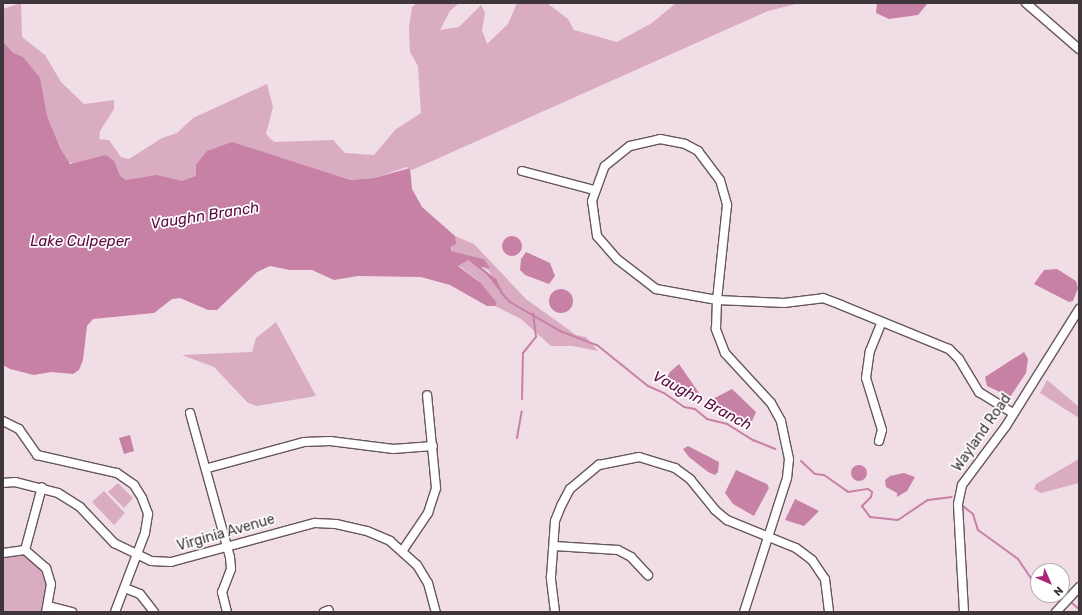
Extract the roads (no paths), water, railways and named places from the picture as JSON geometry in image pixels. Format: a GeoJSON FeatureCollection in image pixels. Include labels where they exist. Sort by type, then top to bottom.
{"type":"FeatureCollection","features":[{"type":"Feature","properties":{"kind":"street"},"geometry":{"type":"LineString","coordinates":[[1026,3],[1079,50]]}},
{"type":"Feature","properties":{"kind":"street"},"geometry":{"type":"LineString","coordinates":[[744,612],[751,598],[768,536],[787,478],[787,440],[771,403],[726,353],[716,329],[717,300],[726,205],[720,180],[703,156],[685,144],[672,140],[639,142],[621,151],[605,166],[594,190],[592,211],[597,236],[617,259],[656,289],[717,300],[769,303],[823,298],[949,349],[959,358],[980,392],[1013,413]]}},
{"type":"Feature","properties":{"kind":"street"},"geometry":{"type":"LineString","coordinates":[[522,171],[594,190]]}},
{"type":"Feature","properties":{"kind":"street","name":"Wayland Road"},"geometry":{"type":"LineString","coordinates":[[964,612],[960,492],[966,477],[1013,413],[1079,309]]}},
{"type":"Feature","properties":{"kind":"street"},"geometry":{"type":"LineString","coordinates":[[879,441],[882,430],[866,378],[870,351],[882,322]]}},
{"type":"Feature","properties":{"kind":"street"},"geometry":{"type":"LineString","coordinates":[[402,550],[428,513],[436,488],[428,395]]}},
{"type":"Feature","properties":{"kind":"street"},"geometry":{"type":"LineString","coordinates":[[190,413],[208,468],[231,569],[222,592],[227,612]]}},
{"type":"Feature","properties":{"kind":"street"},"geometry":{"type":"LineString","coordinates":[[3,421],[19,429],[31,450],[40,457],[117,473],[134,485],[148,514],[145,533],[115,612]]}},
{"type":"Feature","properties":{"kind":"street"},"geometry":{"type":"LineString","coordinates":[[208,468],[304,442],[330,441],[393,450],[433,446]]}},
{"type":"Feature","properties":{"kind":"street"},"geometry":{"type":"LineString","coordinates":[[555,612],[551,577],[555,520],[570,489],[599,465],[639,457],[676,468],[690,479],[715,510],[727,520],[796,548],[812,560],[825,579],[829,612]]}},
{"type":"Feature","properties":{"kind":"street","name":"Virginia Avenue"},"geometry":{"type":"LineString","coordinates":[[3,483],[42,487],[80,507],[114,543],[135,556],[151,561],[171,562],[304,525],[328,523],[368,531],[402,550],[423,574],[436,612]]}},
{"type":"Feature","properties":{"kind":"street"},"geometry":{"type":"LineString","coordinates":[[25,550],[42,487]]}},
{"type":"Feature","properties":{"kind":"street"},"geometry":{"type":"LineString","coordinates":[[554,546],[618,550],[636,561],[648,575]]}},
{"type":"Feature","properties":{"kind":"street"},"geometry":{"type":"LineString","coordinates":[[3,553],[25,550],[46,568],[51,584],[47,609],[72,612]]}},
{"type":"Feature","properties":{"kind":"street"},"geometry":{"type":"LineString","coordinates":[[125,588],[140,594],[154,612]]}},
{"type":"Feature","properties":{"kind":"street"},"geometry":{"type":"LineString","coordinates":[[1056,612],[1079,588]]}},
{"type":"Feature","properties":{"kind":"water"},"geometry":{"type":"Polygon","coordinates":[[[877,3],[928,3],[918,15],[889,19],[876,13],[877,3]]]}},
{"type":"Feature","properties":{"kind":"water","name":"Lake Culpeper"},"geometry":{"type":"Polygon","coordinates":[[[3,42],[13,53],[23,57],[40,78],[47,116],[60,148],[70,164],[106,155],[114,161],[120,176],[126,180],[157,175],[182,181],[196,176],[196,165],[207,151],[232,142],[350,180],[374,178],[410,168],[412,189],[422,207],[455,236],[456,244],[451,247],[451,251],[484,259],[490,268],[481,267],[496,279],[506,299],[487,275],[468,260],[458,266],[481,283],[497,303],[495,306],[487,306],[450,285],[421,277],[358,276],[334,280],[312,270],[290,270],[270,266],[257,272],[217,310],[208,310],[180,298],[172,299],[154,313],[93,319],[87,326],[83,360],[79,370],[73,374],[51,372],[34,375],[10,369],[3,365],[3,42]]]}},
{"type":"Feature","properties":{"kind":"water"},"geometry":{"type":"Polygon","coordinates":[[[512,236],[519,239],[522,246],[519,253],[512,256],[505,253],[502,246],[505,239],[512,236]]]}},
{"type":"Feature","properties":{"kind":"water"},"geometry":{"type":"Polygon","coordinates":[[[526,252],[550,263],[555,276],[549,284],[525,275],[520,270],[521,259],[526,252]]]}},
{"type":"Feature","properties":{"kind":"water"},"geometry":{"type":"Polygon","coordinates":[[[1057,269],[1076,281],[1078,288],[1073,301],[1069,302],[1034,284],[1044,270],[1057,269]]]}},
{"type":"Feature","properties":{"kind":"water"},"geometry":{"type":"Polygon","coordinates":[[[561,289],[569,293],[573,301],[569,309],[561,313],[553,309],[549,301],[553,293],[561,289]]]}},
{"type":"Feature","properties":{"kind":"water"},"geometry":{"type":"Polygon","coordinates":[[[1024,352],[1028,359],[1026,373],[1010,397],[987,386],[985,377],[1024,352]]]}},
{"type":"Feature","properties":{"kind":"water"},"geometry":{"type":"Polygon","coordinates":[[[679,364],[699,393],[696,401],[664,383],[670,372],[679,364]]]}},
{"type":"Feature","properties":{"kind":"water"},"geometry":{"type":"Polygon","coordinates":[[[732,389],[756,412],[752,421],[748,422],[709,401],[732,389]]]}},
{"type":"Feature","properties":{"kind":"water"},"geometry":{"type":"Polygon","coordinates":[[[130,435],[134,451],[124,454],[119,438],[130,435]]]}},
{"type":"Feature","properties":{"kind":"water"},"geometry":{"type":"Polygon","coordinates":[[[688,446],[719,462],[718,472],[715,475],[708,472],[689,457],[683,449],[688,446]]]}},
{"type":"Feature","properties":{"kind":"water"},"geometry":{"type":"Polygon","coordinates":[[[859,465],[866,470],[867,473],[862,480],[859,481],[852,476],[851,473],[856,466],[859,465]]]}},
{"type":"Feature","properties":{"kind":"water"},"geometry":{"type":"Polygon","coordinates":[[[736,470],[767,484],[769,488],[754,516],[733,504],[725,493],[736,470]]]}},
{"type":"Feature","properties":{"kind":"water"},"geometry":{"type":"Polygon","coordinates":[[[904,473],[915,477],[907,491],[897,497],[897,493],[886,487],[885,480],[890,476],[904,473]]]}},
{"type":"Feature","properties":{"kind":"water"},"geometry":{"type":"Polygon","coordinates":[[[795,499],[819,511],[804,526],[785,520],[795,499]]]}},
{"type":"Feature","properties":{"kind":"waterway","name":"Vaughn Branch"},"geometry":{"type":"LineString","coordinates":[[501,292],[510,302],[560,331],[597,345],[648,386],[664,393],[684,407],[695,409],[707,419],[727,424],[753,440],[775,449]]}},
{"type":"Feature","properties":{"kind":"waterway"},"geometry":{"type":"LineString","coordinates":[[522,399],[523,353],[536,337],[533,313]]}},
{"type":"Feature","properties":{"kind":"waterway"},"geometry":{"type":"LineString","coordinates":[[517,438],[522,411]]}},
{"type":"Feature","properties":{"kind":"waterway","name":"Vaughn Branch"},"geometry":{"type":"LineString","coordinates":[[801,461],[815,474],[824,475],[848,492],[868,489],[872,492],[871,497],[862,506],[870,517],[898,520],[928,500],[952,497]]}},
{"type":"Feature","properties":{"kind":"waterway","name":"Vaughn Branch"},"geometry":{"type":"LineString","coordinates":[[963,506],[973,514],[978,530],[1018,559],[1030,577]]}},
{"type":"Feature","properties":{"kind":"waterway","name":"Vaughn Branch"},"geometry":{"type":"LineString","coordinates":[[1072,603],[1079,609]]}}]}
